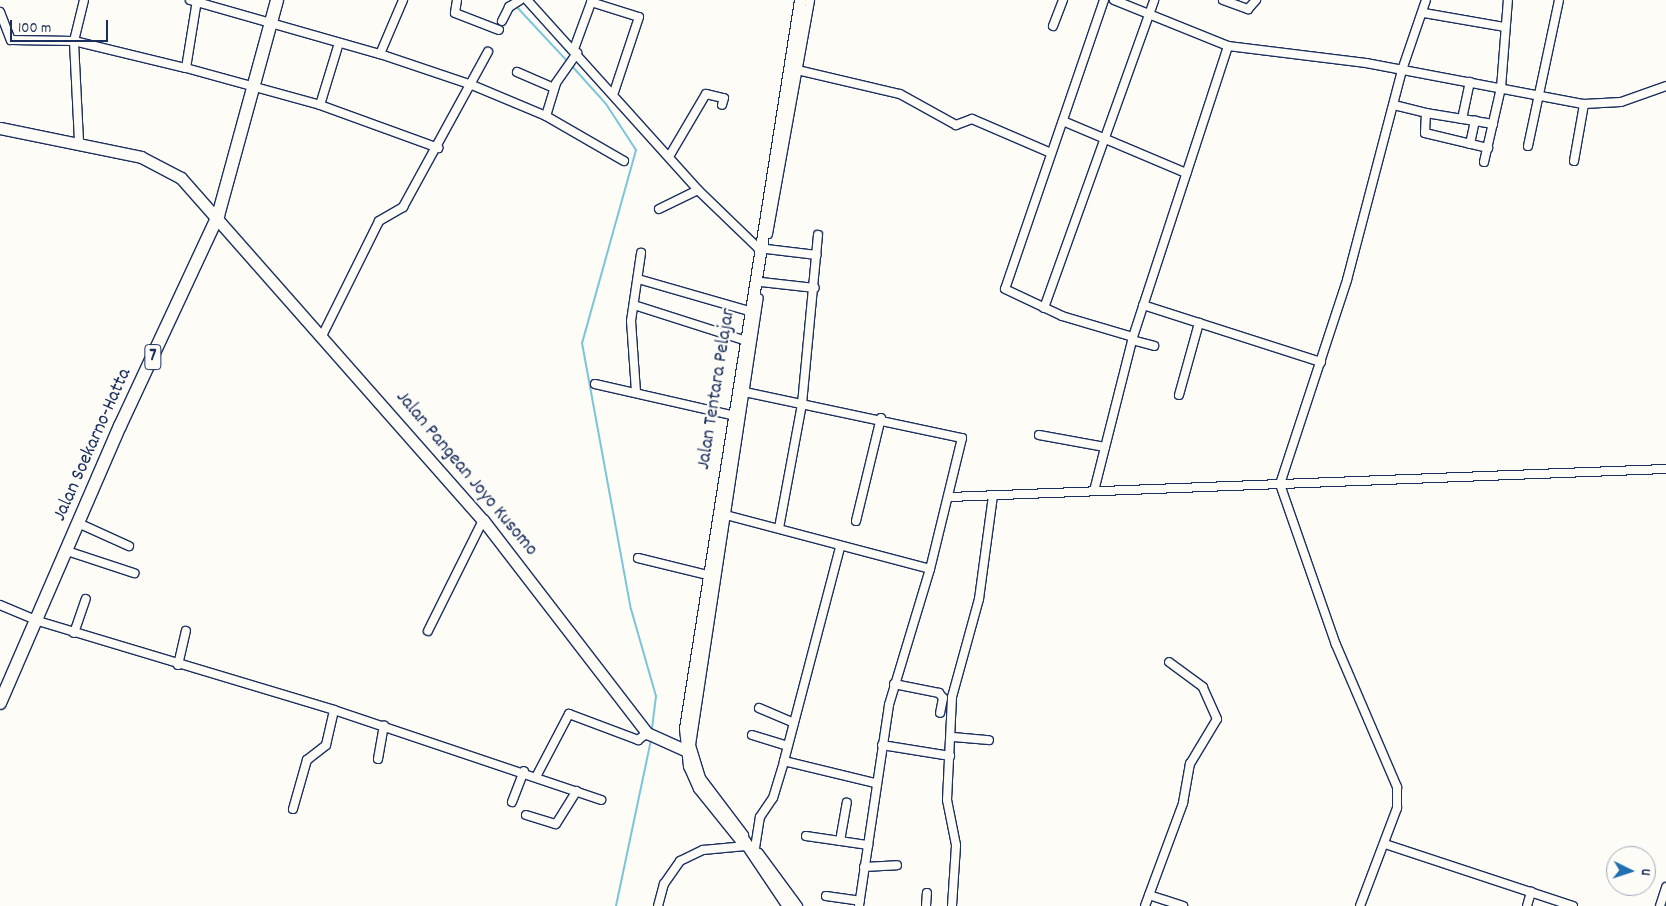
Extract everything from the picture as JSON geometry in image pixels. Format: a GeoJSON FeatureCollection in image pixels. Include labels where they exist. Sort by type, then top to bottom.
{"type":"FeatureCollection","features":[{"type":"Feature","properties":{"kind":"highway","name":"Jalan Soekarno-Hatta"},"geometry":{"type":"LineString","coordinates":[[0,703],[38,622],[78,523],[218,216],[277,0]]}},
{"type":"Feature","properties":{"kind":"main road","name":"Jalan Tentara Pelajar"},"geometry":{"type":"LineString","coordinates":[[788,906],[748,845],[698,782],[685,750],[708,575],[722,514],[731,415],[740,391],[744,340],[794,69],[800,0]]}},
{"type":"Feature","properties":{"kind":"main road","name":"Jalan Pangean Joyo Kusomo"},"geometry":{"type":"LineString","coordinates":[[0,128],[79,141],[170,168],[218,216],[483,520],[647,733],[685,750]]}},
{"type":"Feature","properties":{"kind":"street"},"geometry":{"type":"LineString","coordinates":[[79,141],[74,41],[84,0]]}},
{"type":"Feature","properties":{"kind":"street"},"geometry":{"type":"LineString","coordinates":[[186,68],[194,0],[270,24],[380,54],[472,85],[546,116],[624,162]]}},
{"type":"Feature","properties":{"kind":"street"},"geometry":{"type":"LineString","coordinates":[[380,54],[403,0]]}},
{"type":"Feature","properties":{"kind":"street"},"geometry":{"type":"LineString","coordinates":[[458,0],[455,13],[498,30]]}},
{"type":"Feature","properties":{"kind":"street"},"geometry":{"type":"LineString","coordinates":[[527,0],[614,92],[670,155],[698,190],[762,248],[818,255]]}},
{"type":"Feature","properties":{"kind":"street"},"geometry":{"type":"LineString","coordinates":[[810,0],[794,69],[900,94],[956,125],[972,120],[1051,153]]}},
{"type":"Feature","properties":{"kind":"street"},"geometry":{"type":"LineString","coordinates":[[1053,26],[1063,0]]}},
{"type":"Feature","properties":{"kind":"street"},"geometry":{"type":"LineString","coordinates":[[1104,0],[1005,289],[1044,308],[1154,346]]}},
{"type":"Feature","properties":{"kind":"street"},"geometry":{"type":"LineString","coordinates":[[1114,0],[1149,11],[1228,46],[1402,70],[1584,104],[1621,102],[1666,86]]}},
{"type":"Feature","properties":{"kind":"street"},"geometry":{"type":"LineString","coordinates":[[1044,308],[1154,0]]}},
{"type":"Feature","properties":{"kind":"street"},"geometry":{"type":"LineString","coordinates":[[1223,0],[1248,9],[1256,0]]}},
{"type":"Feature","properties":{"kind":"street"},"geometry":{"type":"LineString","coordinates":[[1360,906],[1397,808],[1397,787],[1336,645],[1280,484],[1320,362],[1394,105],[1402,70],[1424,13],[1426,0]]}},
{"type":"Feature","properties":{"kind":"street"},"geometry":{"type":"LineString","coordinates":[[1484,162],[1501,88],[1504,28],[1508,0]]}},
{"type":"Feature","properties":{"kind":"street"},"geometry":{"type":"LineString","coordinates":[[1528,146],[1542,95],[1559,0]]}},
{"type":"Feature","properties":{"kind":"street"},"geometry":{"type":"LineString","coordinates":[[546,116],[554,88],[575,51],[591,1],[640,17],[614,92]]}},
{"type":"Feature","properties":{"kind":"street"},"geometry":{"type":"LineString","coordinates":[[502,21],[518,2]]}},
{"type":"Feature","properties":{"kind":"street"},"geometry":{"type":"LineString","coordinates":[[0,12],[11,40],[74,41],[186,68],[320,105],[438,148]]}},
{"type":"Feature","properties":{"kind":"street"},"geometry":{"type":"LineString","coordinates":[[1424,13],[1504,28]]}},
{"type":"Feature","properties":{"kind":"street"},"geometry":{"type":"LineString","coordinates":[[320,105],[339,42]]}},
{"type":"Feature","properties":{"kind":"street"},"geometry":{"type":"LineString","coordinates":[[1094,491],[1143,305],[1228,46]]}},
{"type":"Feature","properties":{"kind":"street"},"geometry":{"type":"LineString","coordinates":[[322,336],[379,221],[403,207],[438,148],[488,52]]}},
{"type":"Feature","properties":{"kind":"street"},"geometry":{"type":"LineString","coordinates":[[516,72],[554,88]]}},
{"type":"Feature","properties":{"kind":"street"},"geometry":{"type":"LineString","coordinates":[[1462,118],[1470,82]]}},
{"type":"Feature","properties":{"kind":"street"},"geometry":{"type":"LineString","coordinates":[[670,155],[706,94],[724,98],[722,105]]}},
{"type":"Feature","properties":{"kind":"street"},"geometry":{"type":"LineString","coordinates":[[1574,161],[1584,104]]}},
{"type":"Feature","properties":{"kind":"street"},"geometry":{"type":"LineString","coordinates":[[1394,105],[1426,113],[1493,124]]}},
{"type":"Feature","properties":{"kind":"street"},"geometry":{"type":"LineString","coordinates":[[1426,113],[1423,132],[1488,148]]}},
{"type":"Feature","properties":{"kind":"street"},"geometry":{"type":"LineString","coordinates":[[1063,121],[1186,173]]}},
{"type":"Feature","properties":{"kind":"street"},"geometry":{"type":"LineString","coordinates":[[1470,144],[1475,121]]}},
{"type":"Feature","properties":{"kind":"street"},"geometry":{"type":"LineString","coordinates":[[659,209],[698,190]]}},
{"type":"Feature","properties":{"kind":"street"},"geometry":{"type":"LineString","coordinates":[[779,528],[802,404],[815,288],[818,235]]}},
{"type":"Feature","properties":{"kind":"street"},"geometry":{"type":"LineString","coordinates":[[762,248],[761,282],[740,391],[691,745],[701,778],[748,845],[798,906]]}},
{"type":"Feature","properties":{"kind":"street"},"geometry":{"type":"LineString","coordinates":[[636,392],[634,304],[641,253]]}},
{"type":"Feature","properties":{"kind":"street"},"geometry":{"type":"LineString","coordinates":[[638,279],[749,311]]}},
{"type":"Feature","properties":{"kind":"street"},"geometry":{"type":"LineString","coordinates":[[761,282],[815,288]]}},
{"type":"Feature","properties":{"kind":"street"},"geometry":{"type":"LineString","coordinates":[[634,304],[744,340]]}},
{"type":"Feature","properties":{"kind":"street"},"geometry":{"type":"LineString","coordinates":[[1143,305],[1320,362]]}},
{"type":"Feature","properties":{"kind":"street"},"geometry":{"type":"LineString","coordinates":[[1179,395],[1199,323]]}},
{"type":"Feature","properties":{"kind":"street"},"geometry":{"type":"LineString","coordinates":[[596,384],[731,415]]}},
{"type":"Feature","properties":{"kind":"street"},"geometry":{"type":"LineString","coordinates":[[740,391],[881,418],[961,436],[949,497],[930,569],[894,684],[875,783],[859,904],[826,896]]}},
{"type":"Feature","properties":{"kind":"street"},"geometry":{"type":"LineString","coordinates":[[856,520],[881,418]]}},
{"type":"Feature","properties":{"kind":"street"},"geometry":{"type":"LineString","coordinates":[[1039,435],[1105,447]]}},
{"type":"Feature","properties":{"kind":"street"},"geometry":{"type":"LineString","coordinates":[[949,497],[1666,469]]}},
{"type":"Feature","properties":{"kind":"street"},"geometry":{"type":"LineString","coordinates":[[952,906],[956,863],[946,800],[953,737],[952,697],[979,599],[993,495]]}},
{"type":"Feature","properties":{"kind":"street"},"geometry":{"type":"LineString","coordinates":[[722,514],[779,528],[840,547],[930,569]]}},
{"type":"Feature","properties":{"kind":"street"},"geometry":{"type":"LineString","coordinates":[[428,631],[483,520]]}},
{"type":"Feature","properties":{"kind":"street"},"geometry":{"type":"LineString","coordinates":[[78,523],[129,546]]}},
{"type":"Feature","properties":{"kind":"street"},"geometry":{"type":"LineString","coordinates":[[748,845],[760,817],[773,798],[840,547]]}},
{"type":"Feature","properties":{"kind":"street"},"geometry":{"type":"LineString","coordinates":[[67,551],[134,572]]}},
{"type":"Feature","properties":{"kind":"street"},"geometry":{"type":"LineString","coordinates":[[638,558],[708,575]]}},
{"type":"Feature","properties":{"kind":"street"},"geometry":{"type":"LineString","coordinates":[[74,633],[86,599]]}},
{"type":"Feature","properties":{"kind":"street"},"geometry":{"type":"LineString","coordinates":[[0,605],[38,622],[334,710],[538,775],[601,800]]}},
{"type":"Feature","properties":{"kind":"street"},"geometry":{"type":"LineString","coordinates":[[178,665],[186,631]]}},
{"type":"Feature","properties":{"kind":"street"},"geometry":{"type":"LineString","coordinates":[[1145,906],[1183,803],[1190,764],[1217,719],[1203,687],[1169,662]]}},
{"type":"Feature","properties":{"kind":"street"},"geometry":{"type":"LineString","coordinates":[[894,684],[939,693],[943,698],[940,713]]}},
{"type":"Feature","properties":{"kind":"street"},"geometry":{"type":"LineString","coordinates":[[759,708],[794,723]]}},
{"type":"Feature","properties":{"kind":"street"},"geometry":{"type":"LineString","coordinates":[[293,809],[307,760],[326,745],[334,710]]}},
{"type":"Feature","properties":{"kind":"street"},"geometry":{"type":"LineString","coordinates":[[538,775],[569,714],[638,740],[647,733]]}},
{"type":"Feature","properties":{"kind":"street"},"geometry":{"type":"LineString","coordinates":[[378,759],[384,726]]}},
{"type":"Feature","properties":{"kind":"street"},"geometry":{"type":"LineString","coordinates":[[752,736],[787,746]]}},
{"type":"Feature","properties":{"kind":"street"},"geometry":{"type":"LineString","coordinates":[[953,737],[989,740]]}},
{"type":"Feature","properties":{"kind":"street"},"geometry":{"type":"LineString","coordinates":[[882,745],[950,756]]}},
{"type":"Feature","properties":{"kind":"street"},"geometry":{"type":"LineString","coordinates":[[784,762],[875,783]]}},
{"type":"Feature","properties":{"kind":"street"},"geometry":{"type":"LineString","coordinates":[[512,802],[524,771]]}},
{"type":"Feature","properties":{"kind":"street"},"geometry":{"type":"LineString","coordinates":[[526,815],[556,824],[576,791]]}},
{"type":"Feature","properties":{"kind":"street"},"geometry":{"type":"LineString","coordinates":[[840,841],[847,803]]}},
{"type":"Feature","properties":{"kind":"street"},"geometry":{"type":"LineString","coordinates":[[806,836],[868,845]]}},
{"type":"Feature","properties":{"kind":"street"},"geometry":{"type":"LineString","coordinates":[[1385,844],[1531,892],[1552,902],[1573,906]]}},
{"type":"Feature","properties":{"kind":"street"},"geometry":{"type":"LineString","coordinates":[[658,906],[664,884],[680,862],[702,850],[748,845]]}},
{"type":"Feature","properties":{"kind":"street"},"geometry":{"type":"LineString","coordinates":[[864,867],[897,865]]}},
{"type":"Feature","properties":{"kind":"street"},"geometry":{"type":"LineString","coordinates":[[1660,906],[1666,887]]}},
{"type":"Feature","properties":{"kind":"street"},"geometry":{"type":"LineString","coordinates":[[1527,906],[1531,892]]}},
{"type":"Feature","properties":{"kind":"street"},"geometry":{"type":"LineString","coordinates":[[926,906],[927,893]]}},
{"type":"Feature","properties":{"kind":"street"},"geometry":{"type":"LineString","coordinates":[[1149,895],[1183,906]]}},
{"type":"Feature","properties":{"kind":"waterway"},"geometry":{"type":"LineString","coordinates":[[515,5],[568,62]]}},
{"type":"Feature","properties":{"kind":"waterway"},"geometry":{"type":"LineString","coordinates":[[571,65],[606,104],[636,150],[582,343],[631,609],[656,696],[652,730]]}},
{"type":"Feature","properties":{"kind":"waterway"},"geometry":{"type":"LineString","coordinates":[[616,906],[651,740]]}}]}
